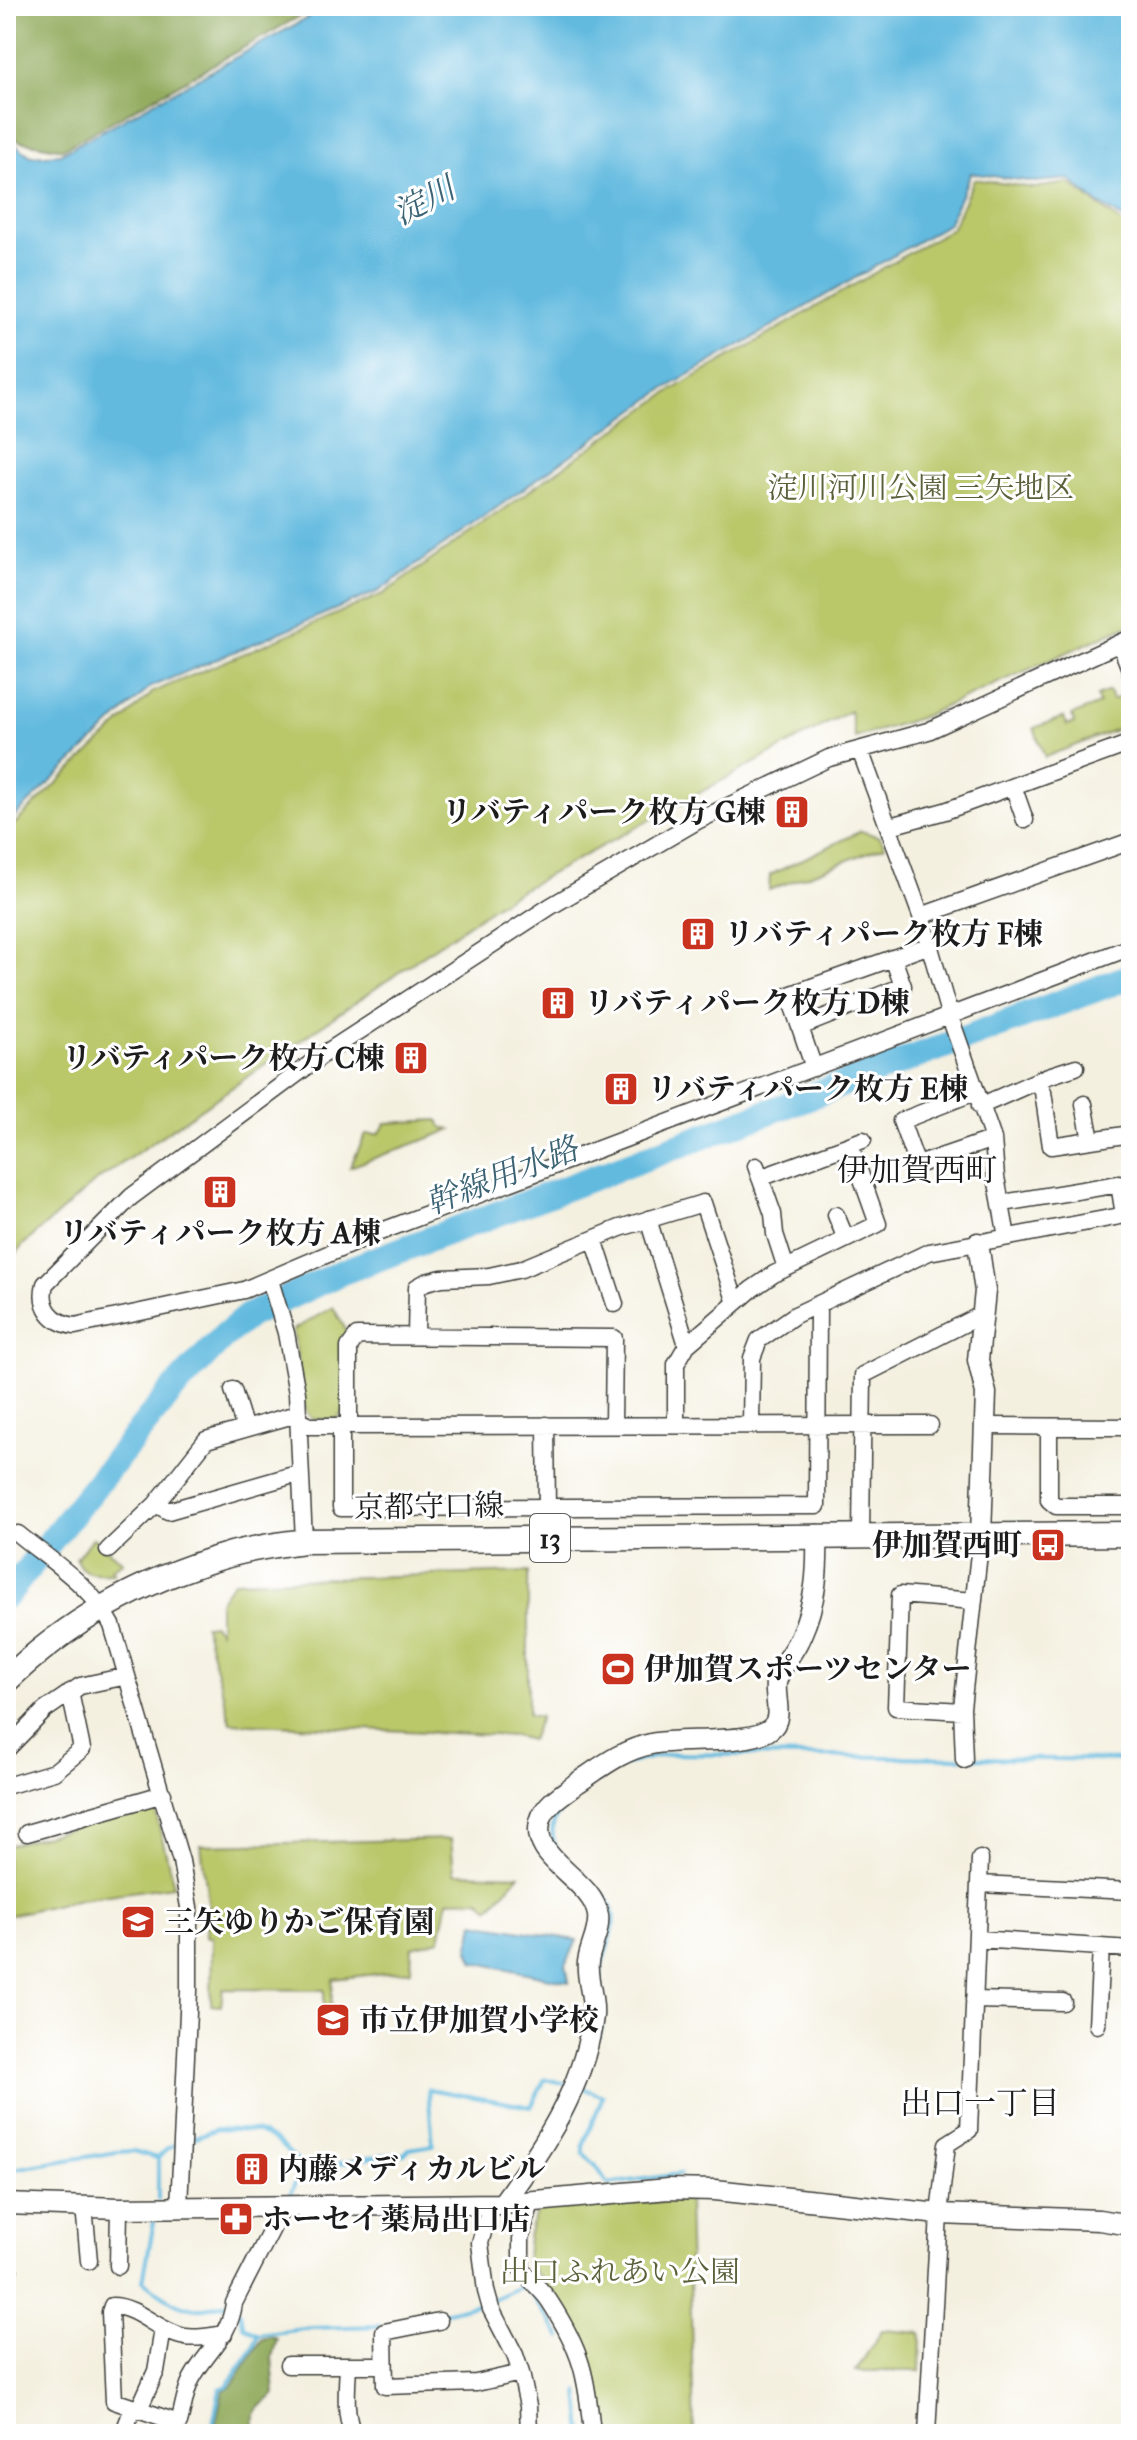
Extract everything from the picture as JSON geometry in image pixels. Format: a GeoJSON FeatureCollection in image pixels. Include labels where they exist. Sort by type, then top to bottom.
{"type":"FeatureCollection","features":[{"type":"Feature","properties":{"kind":"main road","name":"京都守口線"},"geometry":{"type":"LineString","coordinates":[[6,1681],[35,1653],[102,1606],[171,1573],[228,1555],[304,1541],[1131,1534]]}},
{"type":"Feature","properties":{"kind":"street"},"geometry":{"type":"LineString","coordinates":[[1131,672],[1125,641],[928,731],[829,758],[697,821],[551,906],[321,1056],[131,1197],[45,1284],[42,1296],[48,1314],[62,1325],[75,1326],[244,1290],[377,1233],[1131,947]]}},
{"type":"Feature","properties":{"kind":"street"},"geometry":{"type":"LineString","coordinates":[[890,826],[945,811],[1131,743]]}},
{"type":"Feature","properties":{"kind":"street"},"geometry":{"type":"LineString","coordinates":[[860,750],[921,916],[950,1017],[993,1139],[996,1177],[1007,1237]]}},
{"type":"Feature","properties":{"kind":"street"},"geometry":{"type":"LineString","coordinates":[[1013,786],[1025,820]]}},
{"type":"Feature","properties":{"kind":"street"},"geometry":{"type":"LineString","coordinates":[[921,916],[1131,841]]}},
{"type":"Feature","properties":{"kind":"street"},"geometry":{"type":"LineString","coordinates":[[814,1068],[789,995],[930,945]]}},
{"type":"Feature","properties":{"kind":"street"},"geometry":{"type":"LineString","coordinates":[[800,1027],[903,986],[893,958]]}},
{"type":"Feature","properties":{"kind":"street"},"geometry":{"type":"LineString","coordinates":[[993,1139],[917,1165],[901,1121],[1076,1067]]}},
{"type":"Feature","properties":{"kind":"street"},"geometry":{"type":"LineString","coordinates":[[1038,1080],[1043,1092],[1051,1146],[1131,1134]]}},
{"type":"Feature","properties":{"kind":"street"},"geometry":{"type":"LineString","coordinates":[[1084,1104],[1091,1140]]}},
{"type":"Feature","properties":{"kind":"street"},"geometry":{"type":"LineString","coordinates":[[676,1425],[676,1364],[687,1345],[736,1303],[786,1268],[878,1224],[856,1143],[758,1172],[773,1214],[775,1234],[786,1268]]}},
{"type":"Feature","properties":{"kind":"street"},"geometry":{"type":"LineString","coordinates":[[751,1425],[752,1358],[759,1340],[795,1315],[929,1252],[1127,1215],[1119,1184],[1003,1203]]}},
{"type":"Feature","properties":{"kind":"street"},"geometry":{"type":"LineString","coordinates":[[416,1336],[417,1287],[426,1282],[442,1278],[489,1276],[521,1269],[648,1219],[703,1203],[736,1303]]}},
{"type":"Feature","properties":{"kind":"street"},"geometry":{"type":"LineString","coordinates":[[836,1215],[846,1239]]}},
{"type":"Feature","properties":{"kind":"street"},"geometry":{"type":"LineString","coordinates":[[648,1219],[687,1345]]}},
{"type":"Feature","properties":{"kind":"street"},"geometry":{"type":"LineString","coordinates":[[594,1239],[615,1282],[615,1304]]}},
{"type":"Feature","properties":{"kind":"street"},"geometry":{"type":"LineString","coordinates":[[964,1760],[962,1711],[981,1535],[986,1393],[978,1360],[985,1291],[978,1243]]}},
{"type":"Feature","properties":{"kind":"street"},"geometry":{"type":"LineString","coordinates":[[270,1280],[286,1333],[297,1393],[304,1541]]}},
{"type":"Feature","properties":{"kind":"street"},"geometry":{"type":"LineString","coordinates":[[613,1425],[614,1338],[357,1336],[349,1347],[341,1508],[817,1506],[818,1304]]}},
{"type":"Feature","properties":{"kind":"street"},"geometry":{"type":"LineString","coordinates":[[663,1324],[678,1315]]}},
{"type":"Feature","properties":{"kind":"street"},"geometry":{"type":"LineString","coordinates":[[861,1535],[863,1375],[981,1315]]}},
{"type":"Feature","properties":{"kind":"street"},"geometry":{"type":"LineString","coordinates":[[233,1390],[245,1429]]}},
{"type":"Feature","properties":{"kind":"street"},"geometry":{"type":"LineString","coordinates":[[108,1550],[156,1504],[206,1440],[290,1416],[309,1426],[930,1425]]}},
{"type":"Feature","properties":{"kind":"street"},"geometry":{"type":"LineString","coordinates":[[546,1425],[547,1507]]}},
{"type":"Feature","properties":{"kind":"street"},"geometry":{"type":"LineString","coordinates":[[985,1426],[1131,1427]]}},
{"type":"Feature","properties":{"kind":"street"},"geometry":{"type":"LineString","coordinates":[[1049,1427],[1049,1500],[1056,1506],[1131,1506]]}},
{"type":"Feature","properties":{"kind":"street"},"geometry":{"type":"LineString","coordinates":[[156,1504],[168,1511],[290,1476],[300,1476]]}},
{"type":"Feature","properties":{"kind":"street"},"geometry":{"type":"LineString","coordinates":[[18,1534],[72,1576],[102,1606],[112,1625],[181,1861],[189,1907],[189,1991],[179,2207]]}},
{"type":"Feature","properties":{"kind":"street"},"geometry":{"type":"LineString","coordinates":[[529,2434],[528,2406],[521,2373],[491,2309],[480,2243],[514,2203],[570,2094],[593,2013],[588,1965],[598,1928],[598,1913],[592,1896],[548,1854],[541,1841],[539,1826],[542,1816],[550,1803],[629,1750],[680,1740],[747,1738],[772,1729],[777,1721],[776,1681],[800,1637],[815,1598],[817,1535]]}},
{"type":"Feature","properties":{"kind":"street"},"geometry":{"type":"LineString","coordinates":[[962,1711],[896,1707],[900,1595],[974,1601]]}},
{"type":"Feature","properties":{"kind":"street"},"geometry":{"type":"LineString","coordinates":[[6,1750],[45,1710],[70,1692],[80,1686],[127,1676]]}},
{"type":"Feature","properties":{"kind":"street"},"geometry":{"type":"LineString","coordinates":[[6,1786],[54,1772],[82,1749],[70,1692]]}},
{"type":"Feature","properties":{"kind":"street"},"geometry":{"type":"LineString","coordinates":[[27,1833],[163,1794]]}},
{"type":"Feature","properties":{"kind":"street"},"geometry":{"type":"LineString","coordinates":[[927,2434],[939,2214],[947,2144],[969,2130],[980,1859]]}},
{"type":"Feature","properties":{"kind":"street"},"geometry":{"type":"LineString","coordinates":[[979,1884],[1131,1891]]}},
{"type":"Feature","properties":{"kind":"street"},"geometry":{"type":"LineString","coordinates":[[977,1939],[1131,1949]]}},
{"type":"Feature","properties":{"kind":"street"},"geometry":{"type":"LineString","coordinates":[[1097,2025],[1101,1947]]}},
{"type":"Feature","properties":{"kind":"street"},"geometry":{"type":"LineString","coordinates":[[974,2000],[1063,2002]]}},
{"type":"Feature","properties":{"kind":"street"},"geometry":{"type":"LineString","coordinates":[[6,2204],[119,2208],[514,2203],[668,2189],[715,2190],[939,2214],[1099,2220],[1131,2225]]}},
{"type":"Feature","properties":{"kind":"street"},"geometry":{"type":"LineString","coordinates":[[514,2203],[521,2239],[521,2268],[549,2301],[582,2361],[588,2383],[592,2434]]}},
{"type":"Feature","properties":{"kind":"street"},"geometry":{"type":"LineString","coordinates":[[84,2206],[89,2261]]}},
{"type":"Feature","properties":{"kind":"street"},"geometry":{"type":"LineString","coordinates":[[224,2334],[203,2338],[184,2337],[163,2329],[124,2306],[112,2306],[114,2401],[179,2423],[191,2380],[224,2334],[232,2321],[234,2303],[283,2207]]}},
{"type":"Feature","properties":{"kind":"street"},"geometry":{"type":"LineString","coordinates":[[118,2266],[119,2208]]}},
{"type":"Feature","properties":{"kind":"street"},"geometry":{"type":"LineString","coordinates":[[439,2321],[384,2332],[385,2386],[476,2383],[521,2373]]}},
{"type":"Feature","properties":{"kind":"street"},"geometry":{"type":"LineString","coordinates":[[123,2434],[156,2371],[163,2329]]}},
{"type":"Feature","properties":{"kind":"street"},"geometry":{"type":"LineString","coordinates":[[288,2365],[375,2365]]}},
{"type":"Feature","properties":{"kind":"street"},"geometry":{"type":"LineString","coordinates":[[348,2366],[348,2423],[353,2434]]}},
{"type":"Feature","properties":{"kind":"green space"},"geometry":{"type":"Polygon","coordinates":[[[6,6],[318,6],[63,149],[19,141],[6,133],[6,6]]]}},
{"type":"Feature","properties":{"kind":"green space","name":"淀川河川公園 三矢地区"},"geometry":{"type":"Polygon","coordinates":[[[974,179],[1034,188],[1069,183],[1131,230],[1131,624],[919,718],[855,738],[850,711],[508,897],[95,1182],[23,1245],[6,1267],[6,832],[153,692],[383,594],[669,392],[952,228],[974,179]]]}},
{"type":"Feature","properties":{"kind":"green space"},"geometry":{"type":"Polygon","coordinates":[[[1109,691],[1112,700],[1127,694],[1131,705],[1131,724],[1045,757],[1034,728],[1064,717],[1067,725],[1074,723],[1072,715],[1099,704],[1097,696],[1109,691]]]}},
{"type":"Feature","properties":{"kind":"green space"},"geometry":{"type":"Polygon","coordinates":[[[861,831],[880,837],[885,846],[769,890],[770,875],[861,831]]]}},
{"type":"Feature","properties":{"kind":"green space"},"geometry":{"type":"Polygon","coordinates":[[[438,1120],[442,1127],[451,1130],[350,1167],[366,1134],[379,1134],[386,1123],[438,1120]]]}},
{"type":"Feature","properties":{"kind":"green space"},"geometry":{"type":"Polygon","coordinates":[[[333,1307],[346,1330],[345,1410],[337,1419],[313,1419],[306,1412],[293,1330],[333,1307]]]}},
{"type":"Feature","properties":{"kind":"green space"},"geometry":{"type":"Polygon","coordinates":[[[93,1538],[123,1562],[111,1569],[114,1573],[91,1573],[78,1564],[76,1558],[93,1538]]]}},
{"type":"Feature","properties":{"kind":"green space"},"geometry":{"type":"Polygon","coordinates":[[[528,1572],[528,1715],[540,1717],[531,1740],[514,1736],[231,1723],[204,1625],[213,1624],[219,1631],[219,1602],[234,1581],[528,1572]]]}},
{"type":"Feature","properties":{"kind":"green space"},"geometry":{"type":"Polygon","coordinates":[[[154,1806],[174,1886],[80,1899],[6,1916],[6,1846],[154,1806]]]}},
{"type":"Feature","properties":{"kind":"green space"},"geometry":{"type":"Polygon","coordinates":[[[451,1839],[454,1873],[520,1875],[489,1908],[480,1899],[448,1900],[440,1940],[412,1947],[411,1970],[333,1979],[331,2006],[324,2009],[324,1990],[223,1989],[221,2006],[211,2005],[212,1937],[206,1937],[206,1923],[210,1918],[201,1845],[451,1839]]]}},
{"type":"Feature","properties":{"kind":"green space","name":"出口ふれあい公園"},"geometry":{"type":"Polygon","coordinates":[[[688,2200],[694,2434],[600,2434],[589,2359],[545,2283],[527,2264],[527,2242],[533,2220],[540,2207],[688,2200]]]}},
{"type":"Feature","properties":{"kind":"green space"},"geometry":{"type":"Polygon","coordinates":[[[882,2330],[921,2333],[920,2371],[856,2371],[882,2330]]]}},
{"type":"Feature","properties":{"kind":"green space"},"geometry":{"type":"Polygon","coordinates":[[[262,2339],[277,2339],[272,2357],[275,2394],[254,2416],[257,2434],[213,2434],[223,2391],[232,2385],[262,2339]]]}},
{"type":"Feature","properties":{"kind":"water","name":"淀川"},"geometry":{"type":"Polygon","coordinates":[[[329,6],[1131,6],[1131,223],[1096,202],[1069,179],[1034,182],[971,173],[948,224],[663,390],[379,591],[150,687],[6,825],[6,138],[31,156],[60,154],[329,6]]]}},
{"type":"Feature","properties":{"kind":"water"},"geometry":{"type":"Polygon","coordinates":[[[474,1923],[577,1940],[566,1965],[569,1982],[474,1962],[469,1950],[474,1923]]]}},
{"type":"Feature","properties":{"kind":"waterway","name":"幹線用水路"},"geometry":{"type":"LineString","coordinates":[[6,1596],[170,1393],[225,1335],[248,1316],[342,1272],[1131,976]]}},
{"type":"Feature","properties":{"kind":"waterway"},"geometry":{"type":"LineString","coordinates":[[557,1851],[552,1829],[562,1809],[604,1776],[647,1758],[671,1754],[961,1758]]}},
{"type":"Feature","properties":{"kind":"waterway"},"geometry":{"type":"LineString","coordinates":[[969,1758],[1131,1760]]}},
{"type":"Feature","properties":{"kind":"waterway"},"geometry":{"type":"LineString","coordinates":[[592,1884],[605,1897],[613,1914],[611,1935],[601,1969],[602,2018],[599,2037]]}},
{"type":"Feature","properties":{"kind":"waterway"},"geometry":{"type":"LineString","coordinates":[[187,2140],[217,2129],[256,2131],[275,2140],[303,2166],[314,2169],[383,2155],[404,2154],[409,2149],[433,2145],[428,2089],[531,2107],[545,2079],[567,2084]]}},
{"type":"Feature","properties":{"kind":"waterway"},"geometry":{"type":"LineString","coordinates":[[579,2087],[603,2096],[583,2153],[608,2184],[680,2174]]}},
{"type":"Feature","properties":{"kind":"waterway"},"geometry":{"type":"LineString","coordinates":[[524,2195],[567,2126],[579,2099]]}},
{"type":"Feature","properties":{"kind":"waterway"},"geometry":{"type":"LineString","coordinates":[[158,2199],[158,2158],[179,2143]]}},
{"type":"Feature","properties":{"kind":"waterway"},"geometry":{"type":"LineString","coordinates":[[6,2170],[117,2152],[134,2151],[157,2158]]}},
{"type":"Feature","properties":{"kind":"waterway"},"geometry":{"type":"LineString","coordinates":[[288,2199],[303,2166]]}},
{"type":"Feature","properties":{"kind":"waterway"},"geometry":{"type":"LineString","coordinates":[[516,2230],[519,2211]]}},
{"type":"Feature","properties":{"kind":"waterway"},"geometry":{"type":"LineString","coordinates":[[155,2216],[143,2281],[182,2306],[201,2308],[227,2303]]}},
{"type":"Feature","properties":{"kind":"waterway"},"geometry":{"type":"LineString","coordinates":[[513,2242],[512,2260],[518,2276]]}},
{"type":"Feature","properties":{"kind":"waterway"},"geometry":{"type":"LineString","coordinates":[[493,2299],[524,2285]]}},
{"type":"Feature","properties":{"kind":"waterway"},"geometry":{"type":"LineString","coordinates":[[526,2286],[561,2337]]}},
{"type":"Feature","properties":{"kind":"waterway"},"geometry":{"type":"LineString","coordinates":[[440,2314],[486,2302]]}},
{"type":"Feature","properties":{"kind":"waterway"},"geometry":{"type":"LineString","coordinates":[[211,2434],[220,2389],[227,2386],[253,2348],[258,2335],[244,2326],[239,2311]]}},
{"type":"Feature","properties":{"kind":"waterway"},"geometry":{"type":"LineString","coordinates":[[258,2335],[311,2328],[379,2326]]}},
{"type":"Feature","properties":{"kind":"waterway"},"geometry":{"type":"LineString","coordinates":[[579,2392],[583,2434]]}},
{"type":"Feature","properties":{"kind":"place","name":"リバティパーク枚方 G棟"},"geometry":{"type":"Point","coordinates":[792,812]}},
{"type":"Feature","properties":{"kind":"place","name":"リバティパーク枚方 F棟"},"geometry":{"type":"Point","coordinates":[698,934]}},
{"type":"Feature","properties":{"kind":"place","name":"リバティパーク枚方 D棟"},"geometry":{"type":"Point","coordinates":[558,1003]}},
{"type":"Feature","properties":{"kind":"place","name":"リバティパーク枚方 C棟"},"geometry":{"type":"Point","coordinates":[411,1058]}},
{"type":"Feature","properties":{"kind":"place","name":"リバティパーク枚方 E棟"},"geometry":{"type":"Point","coordinates":[621,1089]}},
{"type":"Feature","properties":{"kind":"place","name":"リバティパーク枚方 A棟"},"geometry":{"type":"Point","coordinates":[220,1192]}},
{"type":"Feature","properties":{"kind":"place","name":"伊加賀西町"},"geometry":{"type":"Point","coordinates":[1048,1545]}},
{"type":"Feature","properties":{"kind":"place","name":"伊加賀スポーツセンター"},"geometry":{"type":"Point","coordinates":[618,1669]}},
{"type":"Feature","properties":{"kind":"place","name":"三矢ゆりかご保育園"},"geometry":{"type":"Point","coordinates":[138,1922]}},
{"type":"Feature","properties":{"kind":"place","name":"市立伊加賀小学校"},"geometry":{"type":"Point","coordinates":[333,2020]}},
{"type":"Feature","properties":{"kind":"place","name":"内藤メディカルビル"},"geometry":{"type":"Point","coordinates":[252,2169]}},
{"type":"Feature","properties":{"kind":"place","name":"ホーセイ薬局出口店"},"geometry":{"type":"Point","coordinates":[236,2219]}},
{"type":"Feature","properties":{"kind":"district","name":"伊加賀西町"},"geometry":{"type":"Point","coordinates":[917,1170]}},
{"type":"Feature","properties":{"kind":"district","name":"出口一丁目"},"geometry":{"type":"Point","coordinates":[980,2103]}}]}
